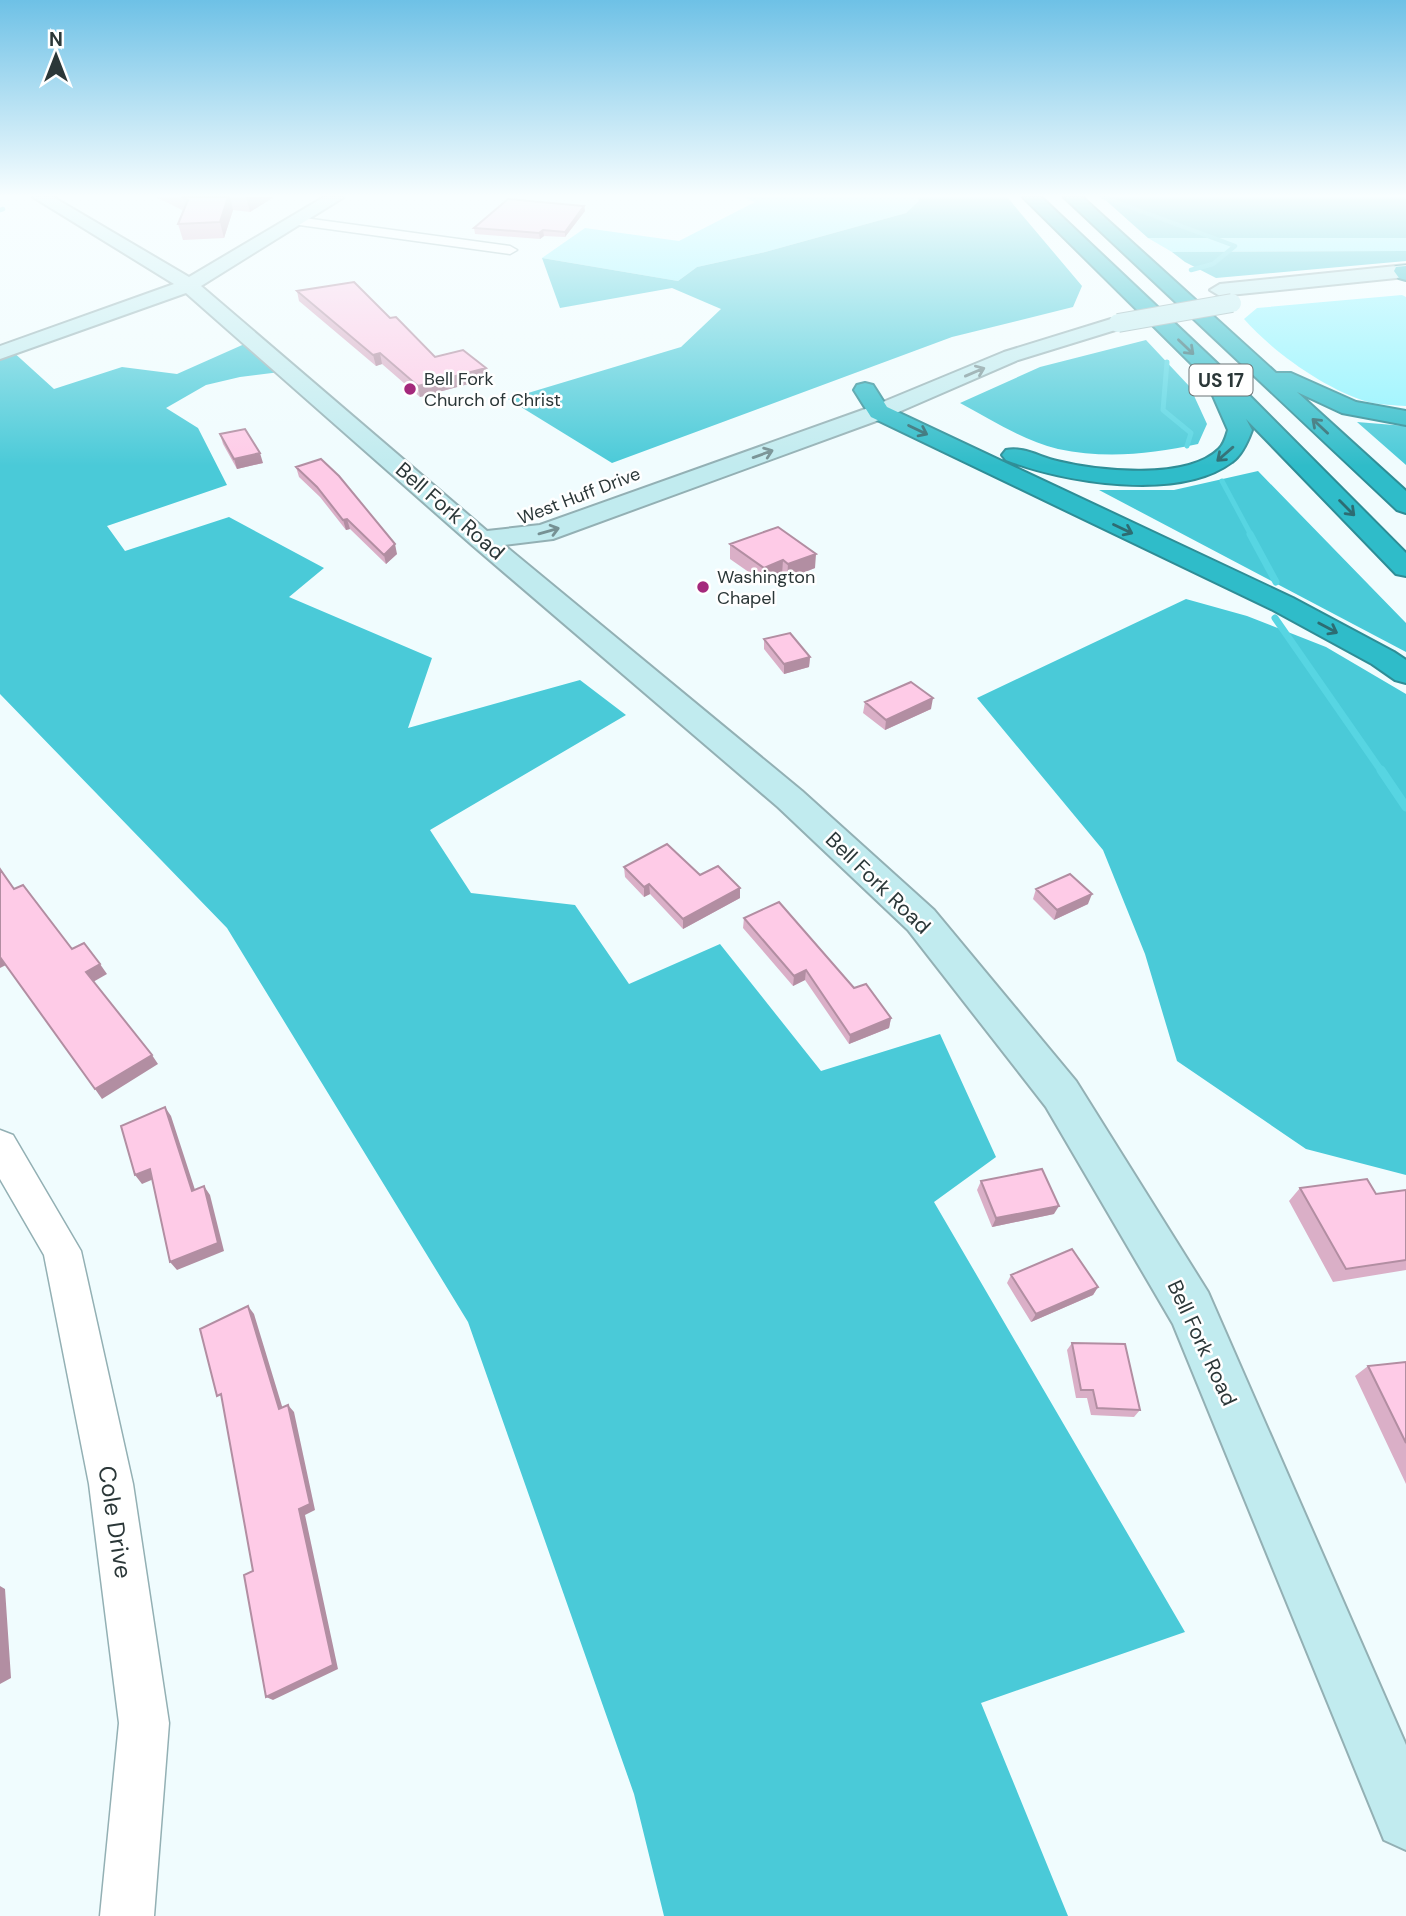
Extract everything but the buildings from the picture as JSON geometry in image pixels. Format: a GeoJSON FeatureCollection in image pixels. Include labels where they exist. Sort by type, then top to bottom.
{"type":"FeatureCollection","features":[{"type":"Feature","properties":{"kind":"highway","name":"US 17"},"geometry":{"type":"LineString","coordinates":[[1124,286],[1213,372],[1406,568]]}},
{"type":"Feature","properties":{"kind":"highway","name":"US 17"},"geometry":{"type":"LineString","coordinates":[[1169,286],[1406,506]]}},
{"type":"Feature","properties":{"kind":"highway"},"geometry":{"type":"LineString","coordinates":[[1248,360],[1350,408],[1406,418]]}},
{"type":"Feature","properties":{"kind":"highway"},"geometry":{"type":"LineString","coordinates":[[872,401],[906,401],[1019,457],[1065,471],[1122,477],[1174,475],[1200,469],[1222,459],[1234,447],[1240,430],[1213,372]]}},
{"type":"Feature","properties":{"kind":"highway"},"geometry":{"type":"LineString","coordinates":[[872,401],[1283,604],[1383,658],[1406,674]]}},
{"type":"Feature","properties":{"kind":"main road"},"geometry":{"type":"LineString","coordinates":[[0,353],[185,286]]}},
{"type":"Feature","properties":{"kind":"main road","name":"Bell Fork Road"},"geometry":{"type":"LineString","coordinates":[[191,286],[481,539],[790,799],[921,920],[1062,1094],[1191,1309],[1406,1818]]}},
{"type":"Feature","properties":{"kind":"main road"},"geometry":{"type":"LineString","coordinates":[[965,352],[1010,335],[1226,296],[1304,286]]}},
{"type":"Feature","properties":{"kind":"main road"},"geometry":{"type":"LineString","coordinates":[[906,401],[1112,317]]}},
{"type":"Feature","properties":{"kind":"main road","name":"West Huff Drive"},"geometry":{"type":"LineString","coordinates":[[481,539],[544,533],[872,401],[891,380]]}},
{"type":"Feature","properties":{"kind":"main road","name":"West Huff Drive"},"geometry":{"type":"LineString","coordinates":[[839,400],[872,401]]}},
{"type":"Feature","properties":{"kind":"main road","name":"West Huff Drive"},"geometry":{"type":"LineString","coordinates":[[481,539],[529,513]]}},
{"type":"Feature","properties":{"kind":"street","name":"Cole Drive"},"geometry":{"type":"LineString","coordinates":[[0,1146],[62,1251],[111,1484],[144,1723],[127,1916]]}},
{"type":"Feature","properties":{"kind":"shaded area"},"geometry":{"type":"Polygon","coordinates":[[[552,286],[1082,286],[1073,307],[952,337],[612,463],[508,399],[681,347],[721,309],[672,288],[560,308],[552,286]]]}},
{"type":"Feature","properties":{"kind":"shaded area"},"geometry":{"type":"Polygon","coordinates":[[[1402,295],[1406,297],[1406,406],[1368,402],[1318,379],[1270,344],[1244,319],[1257,308],[1402,295]]]}},
{"type":"Feature","properties":{"kind":"shaded area"},"geometry":{"type":"Polygon","coordinates":[[[1146,340],[1190,387],[1207,424],[1198,444],[1128,454],[1094,454],[1058,449],[1020,435],[960,403],[1040,367],[1146,340]]]}},
{"type":"Feature","properties":{"kind":"shaded area"},"geometry":{"type":"Polygon","coordinates":[[[249,342],[288,371],[240,377],[206,385],[166,408],[198,428],[227,485],[107,526],[125,551],[229,517],[324,568],[289,597],[432,658],[408,728],[580,680],[626,715],[430,830],[471,893],[575,905],[629,984],[720,944],[821,1071],[940,1034],[996,1157],[934,1202],[1185,1632],[981,1703],[1068,1916],[664,1916],[634,1794],[468,1322],[227,928],[0,694],[0,353],[11,350],[54,389],[122,367],[177,374],[249,342]]]}},
{"type":"Feature","properties":{"kind":"shaded area"},"geometry":{"type":"Polygon","coordinates":[[[1357,422],[1406,426],[1406,465],[1357,422]]]}},
{"type":"Feature","properties":{"kind":"shaded area"},"geometry":{"type":"Polygon","coordinates":[[[1258,471],[1406,623],[1406,652],[1099,490],[1174,490],[1258,471]]]}},
{"type":"Feature","properties":{"kind":"shaded area"},"geometry":{"type":"Polygon","coordinates":[[[1186,599],[1247,616],[1326,647],[1406,694],[1406,1175],[1306,1149],[1177,1061],[1145,954],[1103,850],[977,698],[1186,599]]]}},
{"type":"Feature","properties":{"kind":"waterway"},"geometry":{"type":"LineString","coordinates":[[1167,362],[1163,410],[1191,433],[1187,446]]}},
{"type":"Feature","properties":{"kind":"waterway"},"geometry":{"type":"LineString","coordinates":[[1222,481],[1251,535]]}},
{"type":"Feature","properties":{"kind":"waterway"},"geometry":{"type":"LineString","coordinates":[[1250,534],[1276,582]]}},
{"type":"Feature","properties":{"kind":"waterway"},"geometry":{"type":"LineString","coordinates":[[1275,618],[1382,772]]}},
{"type":"Feature","properties":{"kind":"waterway"},"geometry":{"type":"LineString","coordinates":[[1381,770],[1406,807]]}},
{"type":"Feature","properties":{"kind":"place","name":"Bell Fork Church of Christ"},"geometry":{"type":"Point","coordinates":[410,389]}},
{"type":"Feature","properties":{"kind":"place","name":"Washington Chapel"},"geometry":{"type":"Point","coordinates":[703,587]}}]}
